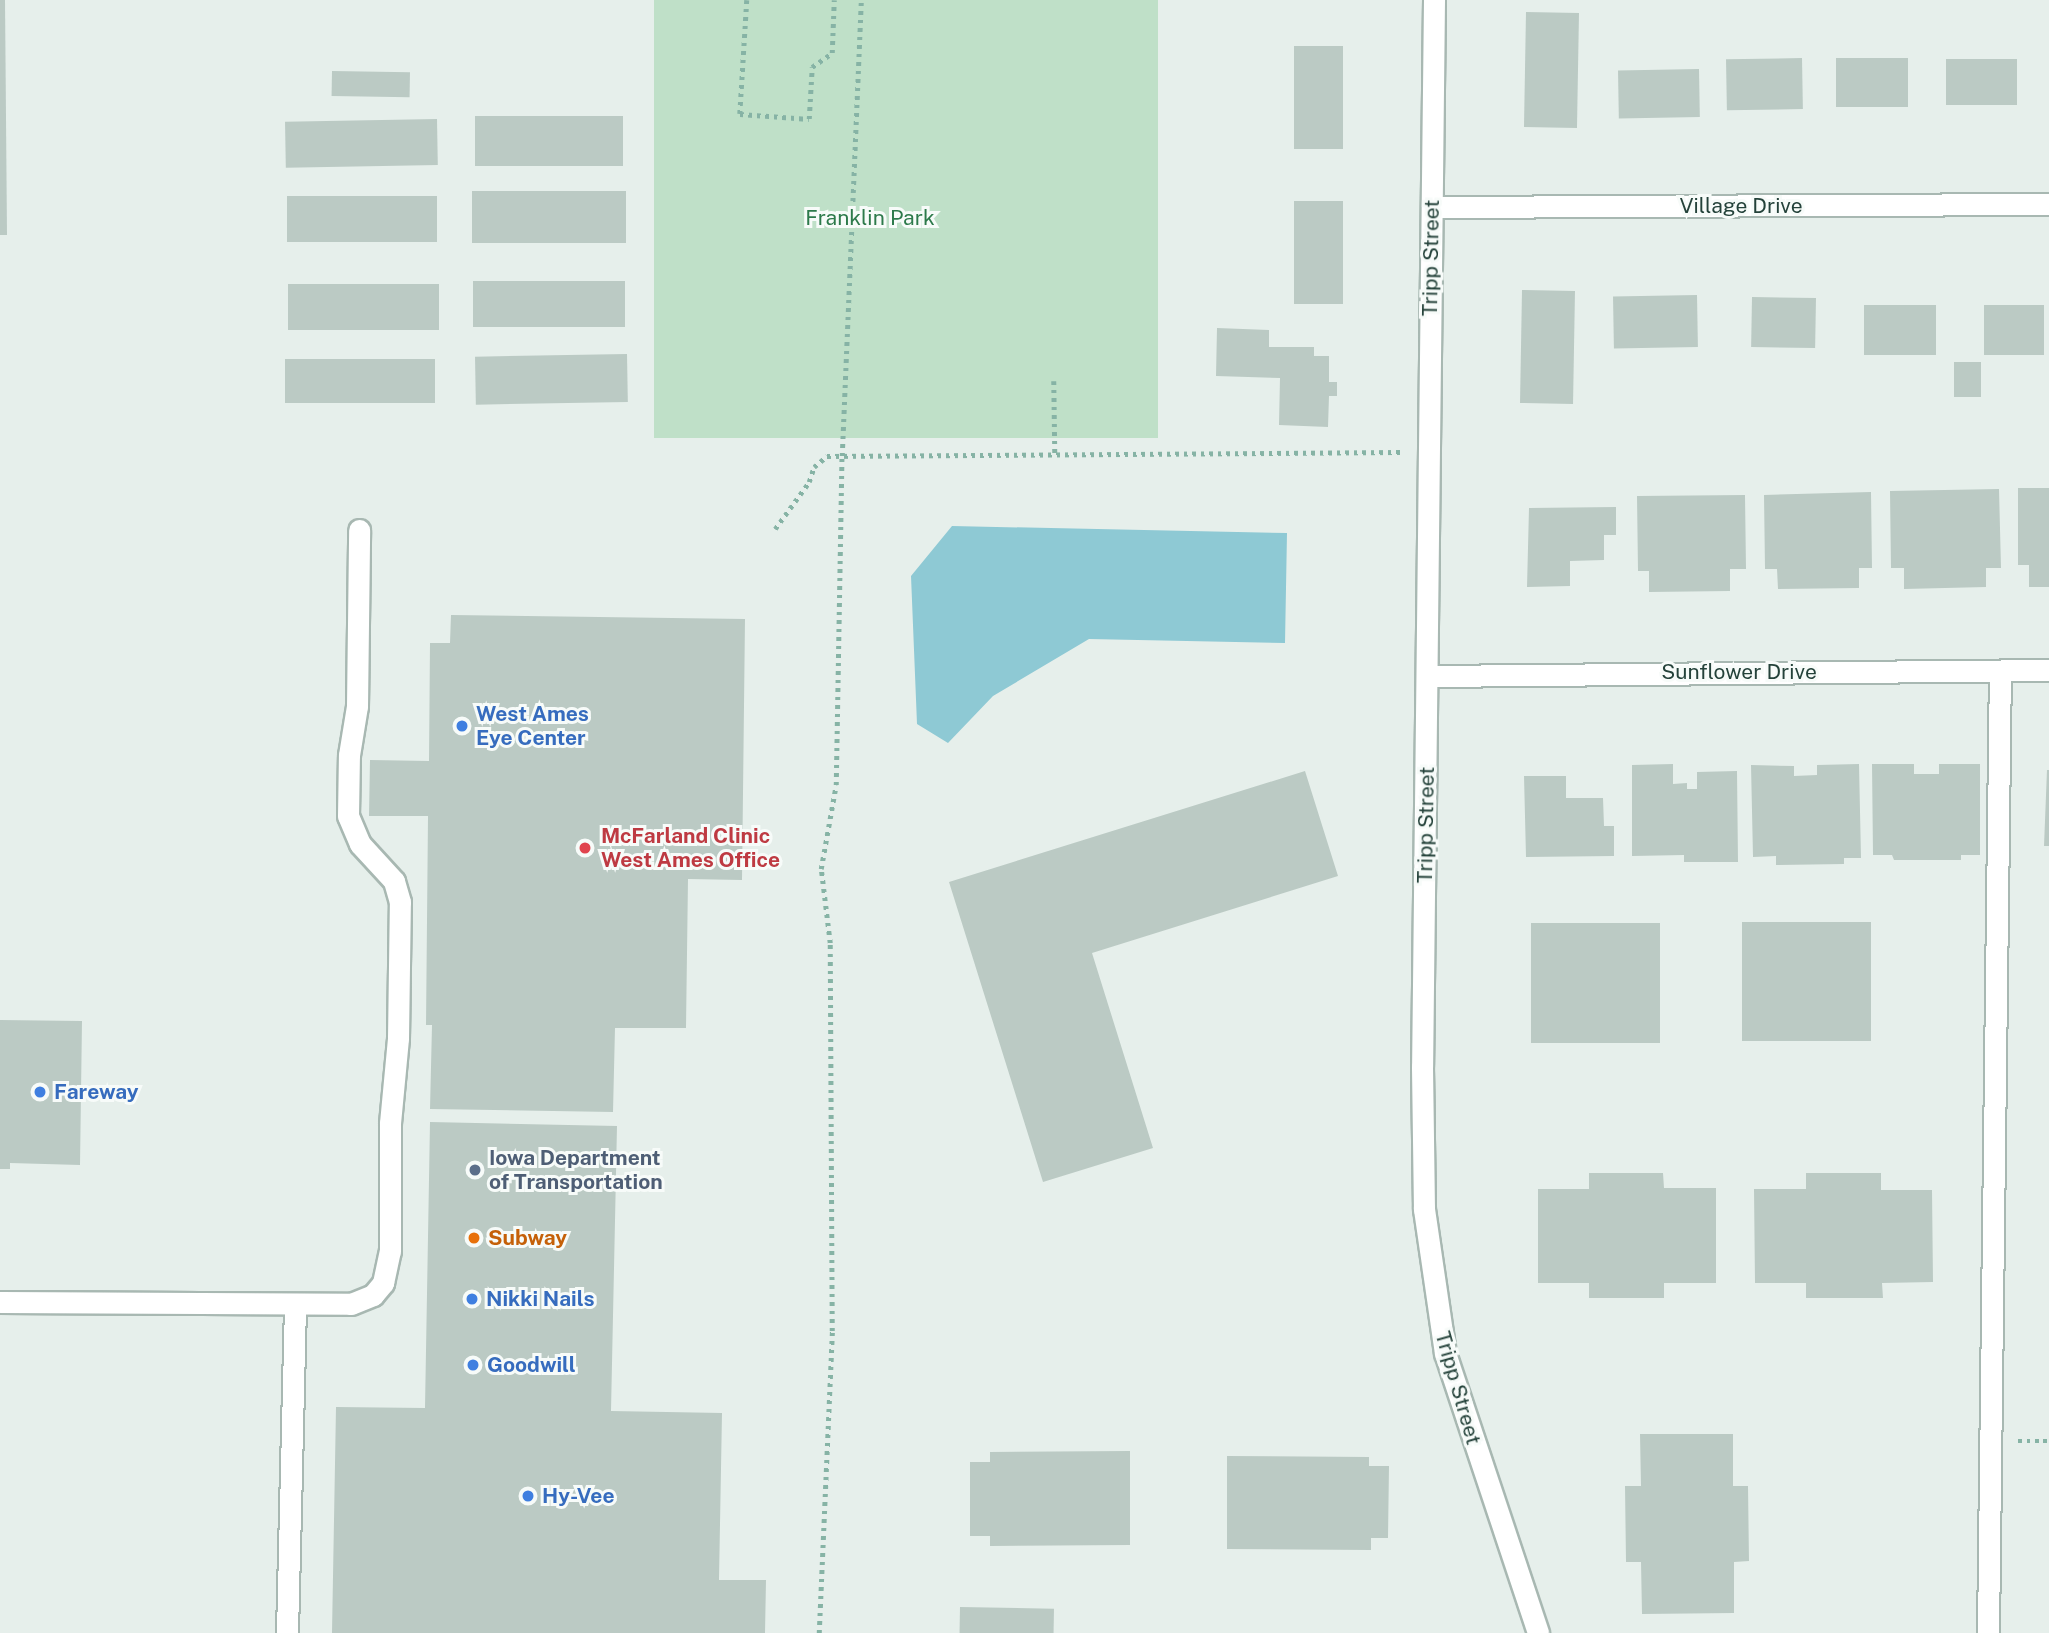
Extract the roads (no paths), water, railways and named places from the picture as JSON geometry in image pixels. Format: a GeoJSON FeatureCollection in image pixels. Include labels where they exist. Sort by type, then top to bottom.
{"type":"FeatureCollection","features":[{"type":"Feature","properties":{"kind":"street","name":"Tripp Street"},"geometry":{"type":"LineString","coordinates":[[1434,0],[1429,676],[1422,1136],[1430,1270],[1454,1386],[1538,1633]]}},
{"type":"Feature","properties":{"kind":"street","name":"Village Drive"},"geometry":{"type":"LineString","coordinates":[[1432,207],[2049,204]]}},
{"type":"Feature","properties":{"kind":"street"},"geometry":{"type":"LineString","coordinates":[[0,1301],[295,1306],[351,1304],[373,1295],[383,1283],[390,1251],[390,1123],[398,1038],[400,902],[394,881],[360,844],[348,816],[349,755],[357,706],[359,530]]}},
{"type":"Feature","properties":{"kind":"street","name":"Sunflower Drive"},"geometry":{"type":"LineString","coordinates":[[1429,676],[2049,670]]}},
{"type":"Feature","properties":{"kind":"street"},"geometry":{"type":"LineString","coordinates":[[1988,1633],[2000,671]]}},
{"type":"Feature","properties":{"kind":"street"},"geometry":{"type":"LineString","coordinates":[[288,1633],[295,1306]]}},
{"type":"Feature","properties":{"kind":"water"},"geometry":{"type":"Polygon","coordinates":[[[952,526],[1287,533],[1285,643],[1089,639],[993,696],[948,743],[917,724],[911,576],[952,526]]]}},
{"type":"Feature","properties":{"kind":"place","name":"West Ames Eye Center"},"geometry":{"type":"Point","coordinates":[462,726]}},
{"type":"Feature","properties":{"kind":"place","name":"McFarland Clinic West Ames Office"},"geometry":{"type":"Point","coordinates":[585,848]}},
{"type":"Feature","properties":{"kind":"place","name":"Fareway"},"geometry":{"type":"Point","coordinates":[40,1092]}},
{"type":"Feature","properties":{"kind":"place","name":"Iowa Department of Transportation"},"geometry":{"type":"Point","coordinates":[475,1170]}},
{"type":"Feature","properties":{"kind":"place","name":"Subway"},"geometry":{"type":"Point","coordinates":[474,1238]}},
{"type":"Feature","properties":{"kind":"place","name":"Nikki Nails"},"geometry":{"type":"Point","coordinates":[472,1299]}},
{"type":"Feature","properties":{"kind":"place","name":"Goodwill"},"geometry":{"type":"Point","coordinates":[473,1365]}},
{"type":"Feature","properties":{"kind":"place","name":"Hy-Vee"},"geometry":{"type":"Point","coordinates":[528,1496]}},
{"type":"Feature","properties":{"kind":"park label","name":"Franklin Park"},"geometry":{"type":"Point","coordinates":[870,218]}}]}
